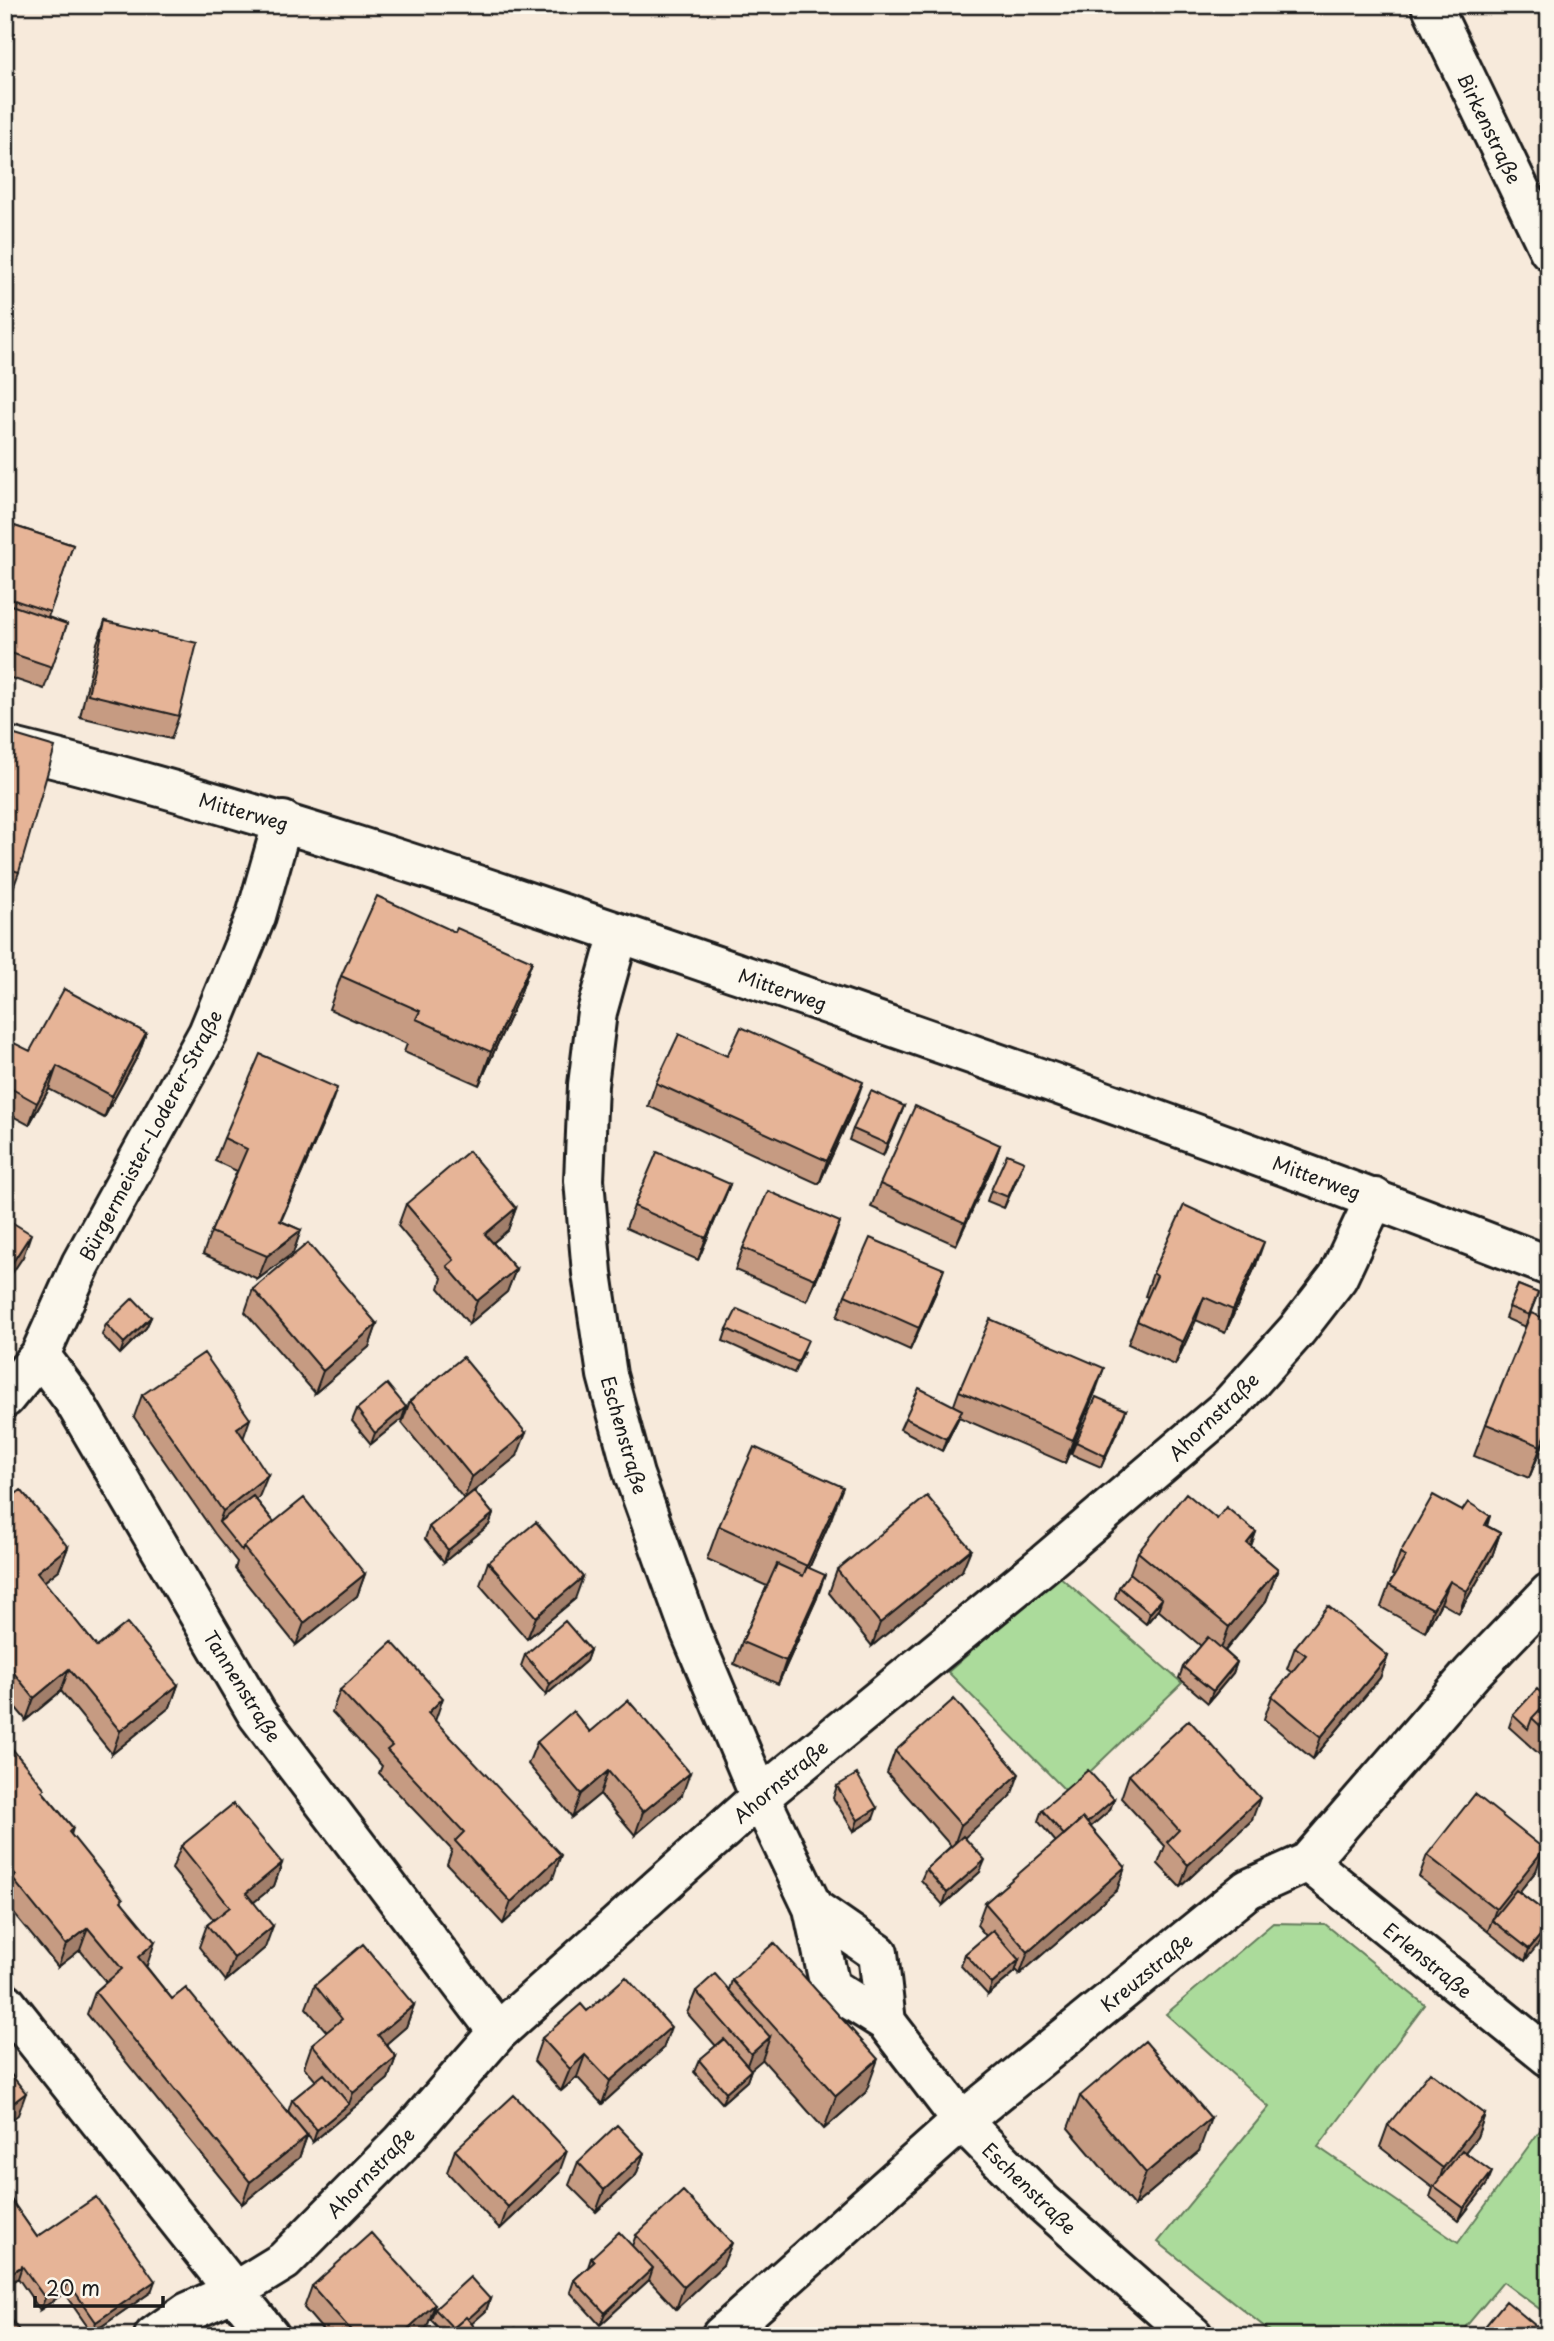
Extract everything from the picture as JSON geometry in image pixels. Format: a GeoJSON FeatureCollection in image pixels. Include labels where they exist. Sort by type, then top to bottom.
{"type":"FeatureCollection","features":[{"type":"Feature","properties":{"kind":"street","name":"Birkenstraße"},"geometry":{"type":"LineString","coordinates":[[1431,5],[1549,250]]}},
{"type":"Feature","properties":{"kind":"street","name":"Mitterweg"},"geometry":{"type":"LineString","coordinates":[[5,746],[283,821],[619,933],[1020,1070],[1375,1198],[1549,1266]]}},
{"type":"Feature","properties":{"kind":"street","name":"Bürgermeister-Loderer-Straße"},"geometry":{"type":"LineString","coordinates":[[5,1398],[40,1355],[87,1252],[208,1032],[256,916],[283,821]]}},
{"type":"Feature","properties":{"kind":"street","name":"Eschenstraße"},"geometry":{"type":"LineString","coordinates":[[619,933],[597,1012],[588,1085],[583,1180],[607,1375],[634,1475],[691,1633],[760,1797],[813,1908],[830,1987],[886,2022],[962,2121],[1043,2203],[1193,2336]]}},
{"type":"Feature","properties":{"kind":"street","name":"Ahornstraße"},"geometry":{"type":"LineString","coordinates":[[154,2336],[188,2312],[235,2291],[284,2261],[402,2141],[498,2032],[760,1797],[1044,1564],[1227,1408],[1297,1330],[1338,1277],[1375,1198]]}},
{"type":"Feature","properties":{"kind":"street","name":"Tannenstraße"},"geometry":{"type":"LineString","coordinates":[[40,1355],[74,1401],[257,1714],[498,2032]]}},
{"type":"Feature","properties":{"kind":"street","name":"Kreuzstraße"},"geometry":{"type":"LineString","coordinates":[[721,2336],[962,2121],[1248,1889],[1308,1862],[1472,1673],[1549,1593]]}},
{"type":"Feature","properties":{"kind":"street","name":"Erlenstraße"},"geometry":{"type":"LineString","coordinates":[[1308,1862],[1549,2057]]}},
{"type":"Feature","properties":{"kind":"street","name":"Eschenstraße"},"geometry":{"type":"LineString","coordinates":[[813,1908],[878,1954],[886,2022]]}},
{"type":"Feature","properties":{"kind":"street"},"geometry":{"type":"LineString","coordinates":[[5,2002],[271,2336]]}},
{"type":"Feature","properties":{"kind":"green space"},"geometry":{"type":"Polygon","coordinates":[[[1058,1575],[1182,1683],[1068,1793],[948,1672],[1058,1575]]]}},
{"type":"Feature","properties":{"kind":"green space"},"geometry":{"type":"Polygon","coordinates":[[[1273,1923],[1325,1924],[1425,2005],[1318,2147],[1458,2243],[1549,2118],[1549,2316],[1503,2282],[1458,2336],[1276,2336],[1158,2242],[1269,2107],[1166,2014],[1273,1923]]]}},
{"type":"Feature","properties":{"kind":"building"},"geometry":{"type":"Polygon","coordinates":[[[5,523],[73,545],[50,612],[5,597],[5,523]]]}},
{"type":"Feature","properties":{"kind":"building"},"geometry":{"type":"Polygon","coordinates":[[[11,605],[67,624],[52,667],[5,651],[5,622],[11,605]]]}},
{"type":"Feature","properties":{"kind":"building"},"geometry":{"type":"Polygon","coordinates":[[[105,621],[197,643],[179,716],[88,694],[105,621]]]}},
{"type":"Feature","properties":{"kind":"building"},"geometry":{"type":"Polygon","coordinates":[[[5,732],[55,747],[19,872],[5,868],[5,732]]]}},
{"type":"Feature","properties":{"kind":"building"},"geometry":{"type":"Polygon","coordinates":[[[377,896],[455,932],[457,928],[532,961],[491,1052],[416,1019],[420,1011],[341,976],[377,896]]]}},
{"type":"Feature","properties":{"kind":"building"},"geometry":{"type":"Polygon","coordinates":[[[64,989],[146,1033],[112,1096],[57,1066],[37,1103],[5,1085],[5,1046],[8,1040],[30,1051],[64,989]]]}},
{"type":"Feature","properties":{"kind":"building"},"geometry":{"type":"Polygon","coordinates":[[[741,1027],[863,1082],[827,1161],[656,1083],[679,1034],[727,1056],[741,1027]]]}},
{"type":"Feature","properties":{"kind":"building"},"geometry":{"type":"Polygon","coordinates":[[[260,1054],[337,1088],[280,1221],[301,1230],[267,1256],[211,1232],[247,1149],[224,1138],[260,1054]]]}},
{"type":"Feature","properties":{"kind":"building"},"geometry":{"type":"Polygon","coordinates":[[[871,1091],[904,1106],[887,1144],[853,1129],[871,1091]]]}},
{"type":"Feature","properties":{"kind":"building"},"geometry":{"type":"Polygon","coordinates":[[[915,1106],[1000,1145],[965,1223],[880,1184],[915,1106]]]}},
{"type":"Feature","properties":{"kind":"building"},"geometry":{"type":"Polygon","coordinates":[[[469,1151],[516,1208],[485,1234],[516,1269],[477,1301],[447,1266],[454,1260],[406,1204],[469,1151]]]}},
{"type":"Feature","properties":{"kind":"building"},"geometry":{"type":"Polygon","coordinates":[[[657,1152],[730,1184],[706,1238],[634,1206],[657,1152]]]}},
{"type":"Feature","properties":{"kind":"building"},"geometry":{"type":"Polygon","coordinates":[[[1007,1154],[1024,1161],[1008,1197],[991,1190],[1007,1154]]]}},
{"type":"Feature","properties":{"kind":"building"},"geometry":{"type":"Polygon","coordinates":[[[768,1191],[840,1222],[815,1279],[743,1248],[768,1191]]]}},
{"type":"Feature","properties":{"kind":"building"},"geometry":{"type":"Polygon","coordinates":[[[1184,1205],[1264,1242],[1233,1310],[1204,1297],[1183,1342],[1137,1321],[1157,1276],[1153,1273],[1184,1205]]]}},
{"type":"Feature","properties":{"kind":"building"},"geometry":{"type":"Polygon","coordinates":[[[5,1218],[31,1234],[5,1274],[5,1218]]]}},
{"type":"Feature","properties":{"kind":"building"},"geometry":{"type":"Polygon","coordinates":[[[870,1238],[944,1269],[919,1328],[845,1295],[870,1238]]]}},
{"type":"Feature","properties":{"kind":"building"},"geometry":{"type":"Polygon","coordinates":[[[308,1243],[377,1324],[323,1371],[253,1289],[308,1243]]]}},
{"type":"Feature","properties":{"kind":"building"},"geometry":{"type":"Polygon","coordinates":[[[1518,1285],[1538,1293],[1529,1315],[1509,1307],[1518,1285]]]}},
{"type":"Feature","properties":{"kind":"building"},"geometry":{"type":"Polygon","coordinates":[[[133,1298],[151,1317],[124,1343],[106,1324],[133,1298]]]}},
{"type":"Feature","properties":{"kind":"building"},"geometry":{"type":"Polygon","coordinates":[[[737,1309],[808,1340],[798,1362],[727,1329],[737,1309]]]}},
{"type":"Feature","properties":{"kind":"building"},"geometry":{"type":"Polygon","coordinates":[[[1531,1313],[1549,1320],[1549,1427],[1541,1446],[1486,1424],[1531,1313]]]}},
{"type":"Feature","properties":{"kind":"building"},"geometry":{"type":"Polygon","coordinates":[[[990,1319],[1104,1368],[1073,1440],[959,1391],[990,1319]]]}},
{"type":"Feature","properties":{"kind":"building"},"geometry":{"type":"Polygon","coordinates":[[[204,1353],[250,1419],[237,1428],[268,1475],[223,1511],[142,1395],[204,1353]]]}},
{"type":"Feature","properties":{"kind":"building"},"geometry":{"type":"Polygon","coordinates":[[[463,1357],[526,1433],[472,1477],[410,1401],[463,1357]]]}},
{"type":"Feature","properties":{"kind":"building"},"geometry":{"type":"Polygon","coordinates":[[[387,1384],[406,1407],[375,1433],[357,1409],[387,1384]]]}},
{"type":"Feature","properties":{"kind":"building"},"geometry":{"type":"Polygon","coordinates":[[[919,1388],[962,1410],[946,1439],[905,1418],[919,1388]]]}},
{"type":"Feature","properties":{"kind":"building"},"geometry":{"type":"Polygon","coordinates":[[[1096,1397],[1126,1410],[1105,1456],[1076,1442],[1096,1397]]]}},
{"type":"Feature","properties":{"kind":"building"},"geometry":{"type":"Polygon","coordinates":[[[754,1447],[843,1487],[807,1566],[719,1526],[754,1447]]]}},
{"type":"Feature","properties":{"kind":"building"},"geometry":{"type":"Polygon","coordinates":[[[21,1490],[68,1547],[37,1572],[97,1647],[127,1623],[178,1685],[120,1731],[69,1669],[34,1698],[5,1662],[5,1502],[21,1490]]]}},
{"type":"Feature","properties":{"kind":"building"},"geometry":{"type":"Polygon","coordinates":[[[474,1491],[493,1514],[448,1550],[429,1527],[474,1491]]]}},
{"type":"Feature","properties":{"kind":"building"},"geometry":{"type":"Polygon","coordinates":[[[1186,1493],[1217,1519],[1226,1507],[1256,1532],[1247,1543],[1278,1569],[1229,1627],[1138,1552],[1186,1493]]]}},
{"type":"Feature","properties":{"kind":"building"},"geometry":{"type":"Polygon","coordinates":[[[1433,1495],[1462,1511],[1468,1502],[1490,1516],[1485,1525],[1500,1533],[1467,1591],[1450,1581],[1433,1609],[1389,1585],[1406,1556],[1400,1553],[1433,1495]]]}},
{"type":"Feature","properties":{"kind":"building"},"geometry":{"type":"Polygon","coordinates":[[[253,1496],[274,1522],[243,1547],[242,1551],[219,1522],[253,1496]]]}},
{"type":"Feature","properties":{"kind":"building"},"geometry":{"type":"Polygon","coordinates":[[[927,1496],[971,1549],[880,1623],[837,1570],[927,1496]]]}},
{"type":"Feature","properties":{"kind":"building"},"geometry":{"type":"Polygon","coordinates":[[[304,1498],[365,1574],[304,1623],[243,1547],[304,1498]]]}},
{"type":"Feature","properties":{"kind":"building"},"geometry":{"type":"Polygon","coordinates":[[[536,1522],[583,1577],[536,1617],[488,1562],[536,1522]]]}},
{"type":"Feature","properties":{"kind":"building"},"geometry":{"type":"Polygon","coordinates":[[[777,1564],[803,1576],[807,1567],[825,1575],[786,1661],[742,1642],[777,1564]]]}},
{"type":"Feature","properties":{"kind":"building"},"geometry":{"type":"Polygon","coordinates":[[[1130,1573],[1162,1599],[1150,1613],[1119,1587],[1130,1573]]]}},
{"type":"Feature","properties":{"kind":"building"},"geometry":{"type":"Polygon","coordinates":[[[1328,1606],[1388,1656],[1321,1737],[1272,1696],[1306,1655],[1295,1647],[1328,1606]]]}},
{"type":"Feature","properties":{"kind":"building"},"geometry":{"type":"Polygon","coordinates":[[[565,1621],[590,1650],[550,1684],[525,1655],[565,1621]]]}},
{"type":"Feature","properties":{"kind":"building"},"geometry":{"type":"Polygon","coordinates":[[[1208,1637],[1237,1662],[1213,1691],[1183,1667],[1208,1637]]]}},
{"type":"Feature","properties":{"kind":"building"},"geometry":{"type":"Polygon","coordinates":[[[392,1642],[443,1698],[428,1713],[561,1855],[511,1902],[455,1841],[464,1832],[387,1750],[392,1746],[340,1690],[392,1642]]]}},
{"type":"Feature","properties":{"kind":"building"},"geometry":{"type":"Polygon","coordinates":[[[1537,1689],[1549,1700],[1532,1718],[1528,1729],[1513,1715],[1537,1689]]]}},
{"type":"Feature","properties":{"kind":"building"},"geometry":{"type":"Polygon","coordinates":[[[954,1699],[1019,1774],[961,1825],[895,1751],[954,1699]]]}},
{"type":"Feature","properties":{"kind":"building"},"geometry":{"type":"Polygon","coordinates":[[[628,1700],[690,1773],[643,1812],[608,1771],[581,1794],[537,1742],[573,1711],[590,1732],[628,1700]]]}},
{"type":"Feature","properties":{"kind":"building"},"geometry":{"type":"Polygon","coordinates":[[[1549,1700],[1549,1734],[1532,1718],[1549,1700]]]}},
{"type":"Feature","properties":{"kind":"building"},"geometry":{"type":"Polygon","coordinates":[[[1189,1720],[1260,1798],[1188,1865],[1167,1842],[1179,1830],[1129,1775],[1189,1720]]]}},
{"type":"Feature","properties":{"kind":"building"},"geometry":{"type":"Polygon","coordinates":[[[5,1740],[73,1828],[69,1832],[155,1942],[138,1957],[172,1999],[186,1988],[307,2136],[250,2182],[95,1992],[122,1969],[88,1928],[66,1945],[12,1878],[16,1875],[5,1862],[5,1740]]]}},
{"type":"Feature","properties":{"kind":"building"},"geometry":{"type":"Polygon","coordinates":[[[1088,1770],[1114,1799],[1087,1823],[1083,1818],[1064,1835],[1042,1810],[1088,1770]]]}},
{"type":"Feature","properties":{"kind":"building"},"geometry":{"type":"Polygon","coordinates":[[[857,1774],[877,1808],[858,1820],[837,1786],[857,1774]]]}},
{"type":"Feature","properties":{"kind":"building"},"geometry":{"type":"Polygon","coordinates":[[[1475,1794],[1544,1849],[1496,1909],[1427,1855],[1475,1794]]]}},
{"type":"Feature","properties":{"kind":"building"},"geometry":{"type":"Polygon","coordinates":[[[233,1804],[282,1863],[246,1893],[273,1926],[234,1958],[207,1925],[230,1907],[181,1846],[233,1804]]]}},
{"type":"Feature","properties":{"kind":"building"},"geometry":{"type":"Polygon","coordinates":[[[1083,1818],[1125,1867],[1028,1952],[985,1903],[1083,1818]]]}},
{"type":"Feature","properties":{"kind":"building"},"geometry":{"type":"Polygon","coordinates":[[[963,1836],[985,1860],[947,1893],[926,1869],[963,1836]]]}},
{"type":"Feature","properties":{"kind":"building"},"geometry":{"type":"Polygon","coordinates":[[[1516,1890],[1549,1915],[1549,1925],[1529,1949],[1492,1920],[1516,1890]]]}},
{"type":"Feature","properties":{"kind":"building"},"geometry":{"type":"Polygon","coordinates":[[[993,1930],[1019,1960],[992,1984],[965,1954],[993,1930]]]}},
{"type":"Feature","properties":{"kind":"building"},"geometry":{"type":"Polygon","coordinates":[[[774,1943],[878,2059],[836,2096],[732,1980],[774,1943]]]}},
{"type":"Feature","properties":{"kind":"building"},"geometry":{"type":"Polygon","coordinates":[[[363,1944],[414,2005],[378,2035],[396,2057],[353,2093],[312,2044],[342,2019],[315,1985],[363,1944]]]}},
{"type":"Feature","properties":{"kind":"building"},"geometry":{"type":"Polygon","coordinates":[[[715,1974],[770,2037],[751,2054],[696,1991],[715,1974]]]}},
{"type":"Feature","properties":{"kind":"building"},"geometry":{"type":"Polygon","coordinates":[[[626,1977],[671,2027],[610,2081],[585,2055],[570,2069],[542,2038],[581,2004],[587,2011],[626,1977]]]}},
{"type":"Feature","properties":{"kind":"building"},"geometry":{"type":"Polygon","coordinates":[[[724,2039],[751,2070],[726,2092],[699,2060],[724,2039]]]}},
{"type":"Feature","properties":{"kind":"building"},"geometry":{"type":"Polygon","coordinates":[[[1145,2041],[1211,2118],[1146,2173],[1080,2096],[1145,2041]]]}},
{"type":"Feature","properties":{"kind":"building"},"geometry":{"type":"Polygon","coordinates":[[[5,2067],[26,2093],[5,2109],[5,2067]]]}},
{"type":"Feature","properties":{"kind":"building"},"geometry":{"type":"Polygon","coordinates":[[[1430,2072],[1485,2114],[1443,2168],[1388,2125],[1430,2072]]]}},
{"type":"Feature","properties":{"kind":"building"},"geometry":{"type":"Polygon","coordinates":[[[324,2074],[349,2104],[317,2130],[292,2100],[324,2074]]]}},
{"type":"Feature","properties":{"kind":"building"},"geometry":{"type":"Polygon","coordinates":[[[514,2095],[567,2151],[508,2207],[455,2150],[514,2095]]]}},
{"type":"Feature","properties":{"kind":"building"},"geometry":{"type":"Polygon","coordinates":[[[617,2125],[644,2153],[604,2190],[578,2162],[617,2125]]]}},
{"type":"Feature","properties":{"kind":"building"},"geometry":{"type":"Polygon","coordinates":[[[1462,2150],[1492,2172],[1464,2208],[1434,2186],[1462,2150]]]}},
{"type":"Feature","properties":{"kind":"building"},"geometry":{"type":"Polygon","coordinates":[[[5,2191],[37,2237],[96,2197],[155,2281],[96,2322],[68,2282],[45,2298],[22,2266],[5,2277],[5,2191]]]}},
{"type":"Feature","properties":{"kind":"building"},"geometry":{"type":"Polygon","coordinates":[[[683,2191],[732,2243],[684,2287],[636,2235],[683,2191]]]}},
{"type":"Feature","properties":{"kind":"building"},"geometry":{"type":"Polygon","coordinates":[[[619,2232],[653,2268],[605,2313],[574,2280],[594,2262],[591,2258],[619,2232]]]}},
{"type":"Feature","properties":{"kind":"building"},"geometry":{"type":"Polygon","coordinates":[[[371,2233],[435,2304],[400,2336],[356,2336],[312,2286],[371,2233]]]}},
{"type":"Feature","properties":{"kind":"building"},"geometry":{"type":"Polygon","coordinates":[[[470,2277],[490,2299],[468,2319],[466,2317],[453,2328],[435,2309],[470,2277]]]}},
{"type":"Feature","properties":{"kind":"building"},"geometry":{"type":"Polygon","coordinates":[[[1506,2301],[1548,2336],[1477,2336],[1506,2301]]]}},
{"type":"Feature","properties":{"kind":"building"},"geometry":{"type":"Polygon","coordinates":[[[5,2311],[23,2336],[5,2336],[5,2311]]]}},
{"type":"Feature","properties":{"kind":"building"},"geometry":{"type":"Polygon","coordinates":[[[466,2317],[482,2336],[445,2336],[466,2317]]]}},
{"type":"Feature","properties":{"kind":"building"},"geometry":{"type":"Polygon","coordinates":[[[515,2328],[522,2336],[506,2336],[515,2328]]]}}]}
